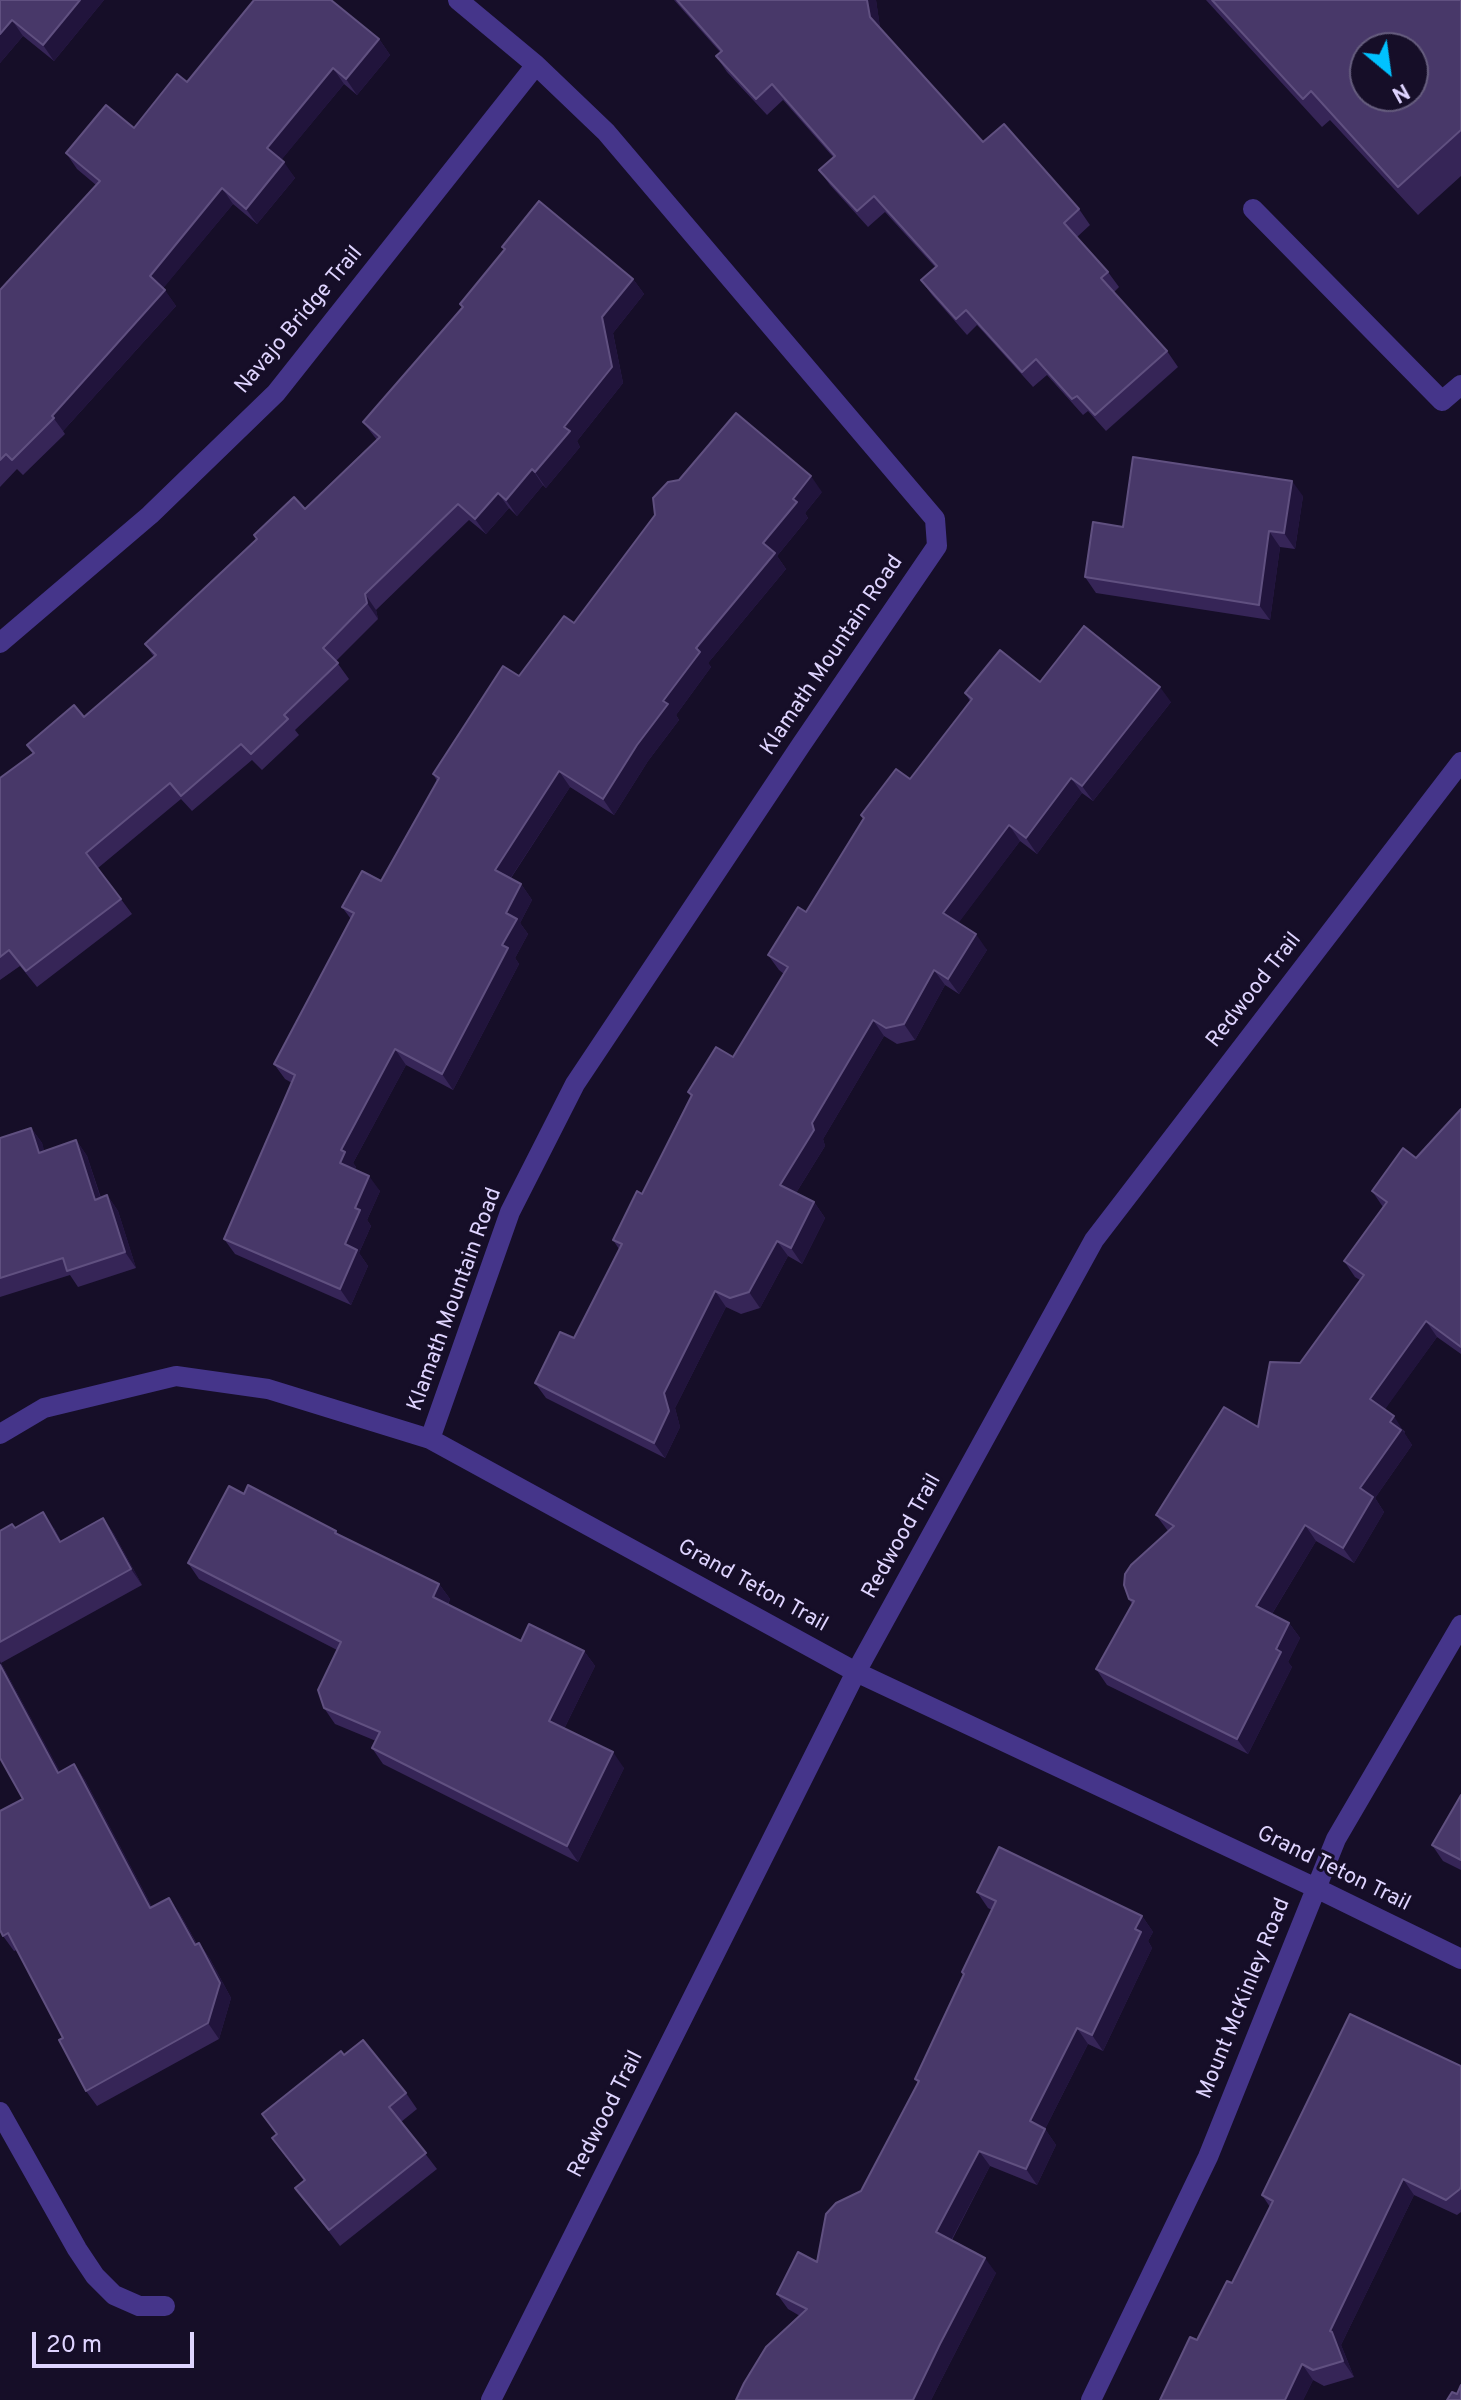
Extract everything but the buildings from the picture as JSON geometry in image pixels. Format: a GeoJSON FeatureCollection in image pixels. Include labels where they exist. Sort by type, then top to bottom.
{"type":"FeatureCollection","features":[{"type":"Feature","properties":{"kind":"street","name":"Klamath Mountain Road"},"geometry":{"type":"LineString","coordinates":[[430,1439],[510,1212],[575,1084],[937,546],[935,519],[606,132],[536,65],[458,0]]}},
{"type":"Feature","properties":{"kind":"street","name":"Navajo Bridge Trail"},"geometry":{"type":"LineString","coordinates":[[0,643],[150,515],[276,393],[536,65]]}},
{"type":"Feature","properties":{"kind":"street"},"geometry":{"type":"LineString","coordinates":[[1253,209],[1442,401],[1461,385]]}},
{"type":"Feature","properties":{"kind":"street","name":"Redwood Trail"},"geometry":{"type":"LineString","coordinates":[[491,2400],[856,1672],[1094,1240],[1461,762]]}},
{"type":"Feature","properties":{"kind":"street","name":"Grand Teton Trail"},"geometry":{"type":"LineString","coordinates":[[0,1434],[44,1408],[176,1376],[268,1389],[430,1439],[856,1672],[1461,1959]]}},
{"type":"Feature","properties":{"kind":"street","name":"Mount McKinley Road"},"geometry":{"type":"LineString","coordinates":[[1091,2400],[1208,2157],[1336,1839],[1461,1625]]}},
{"type":"Feature","properties":{"kind":"street"},"geometry":{"type":"LineString","coordinates":[[0,2112],[95,2276],[114,2295],[139,2306],[165,2306]]}}]}
